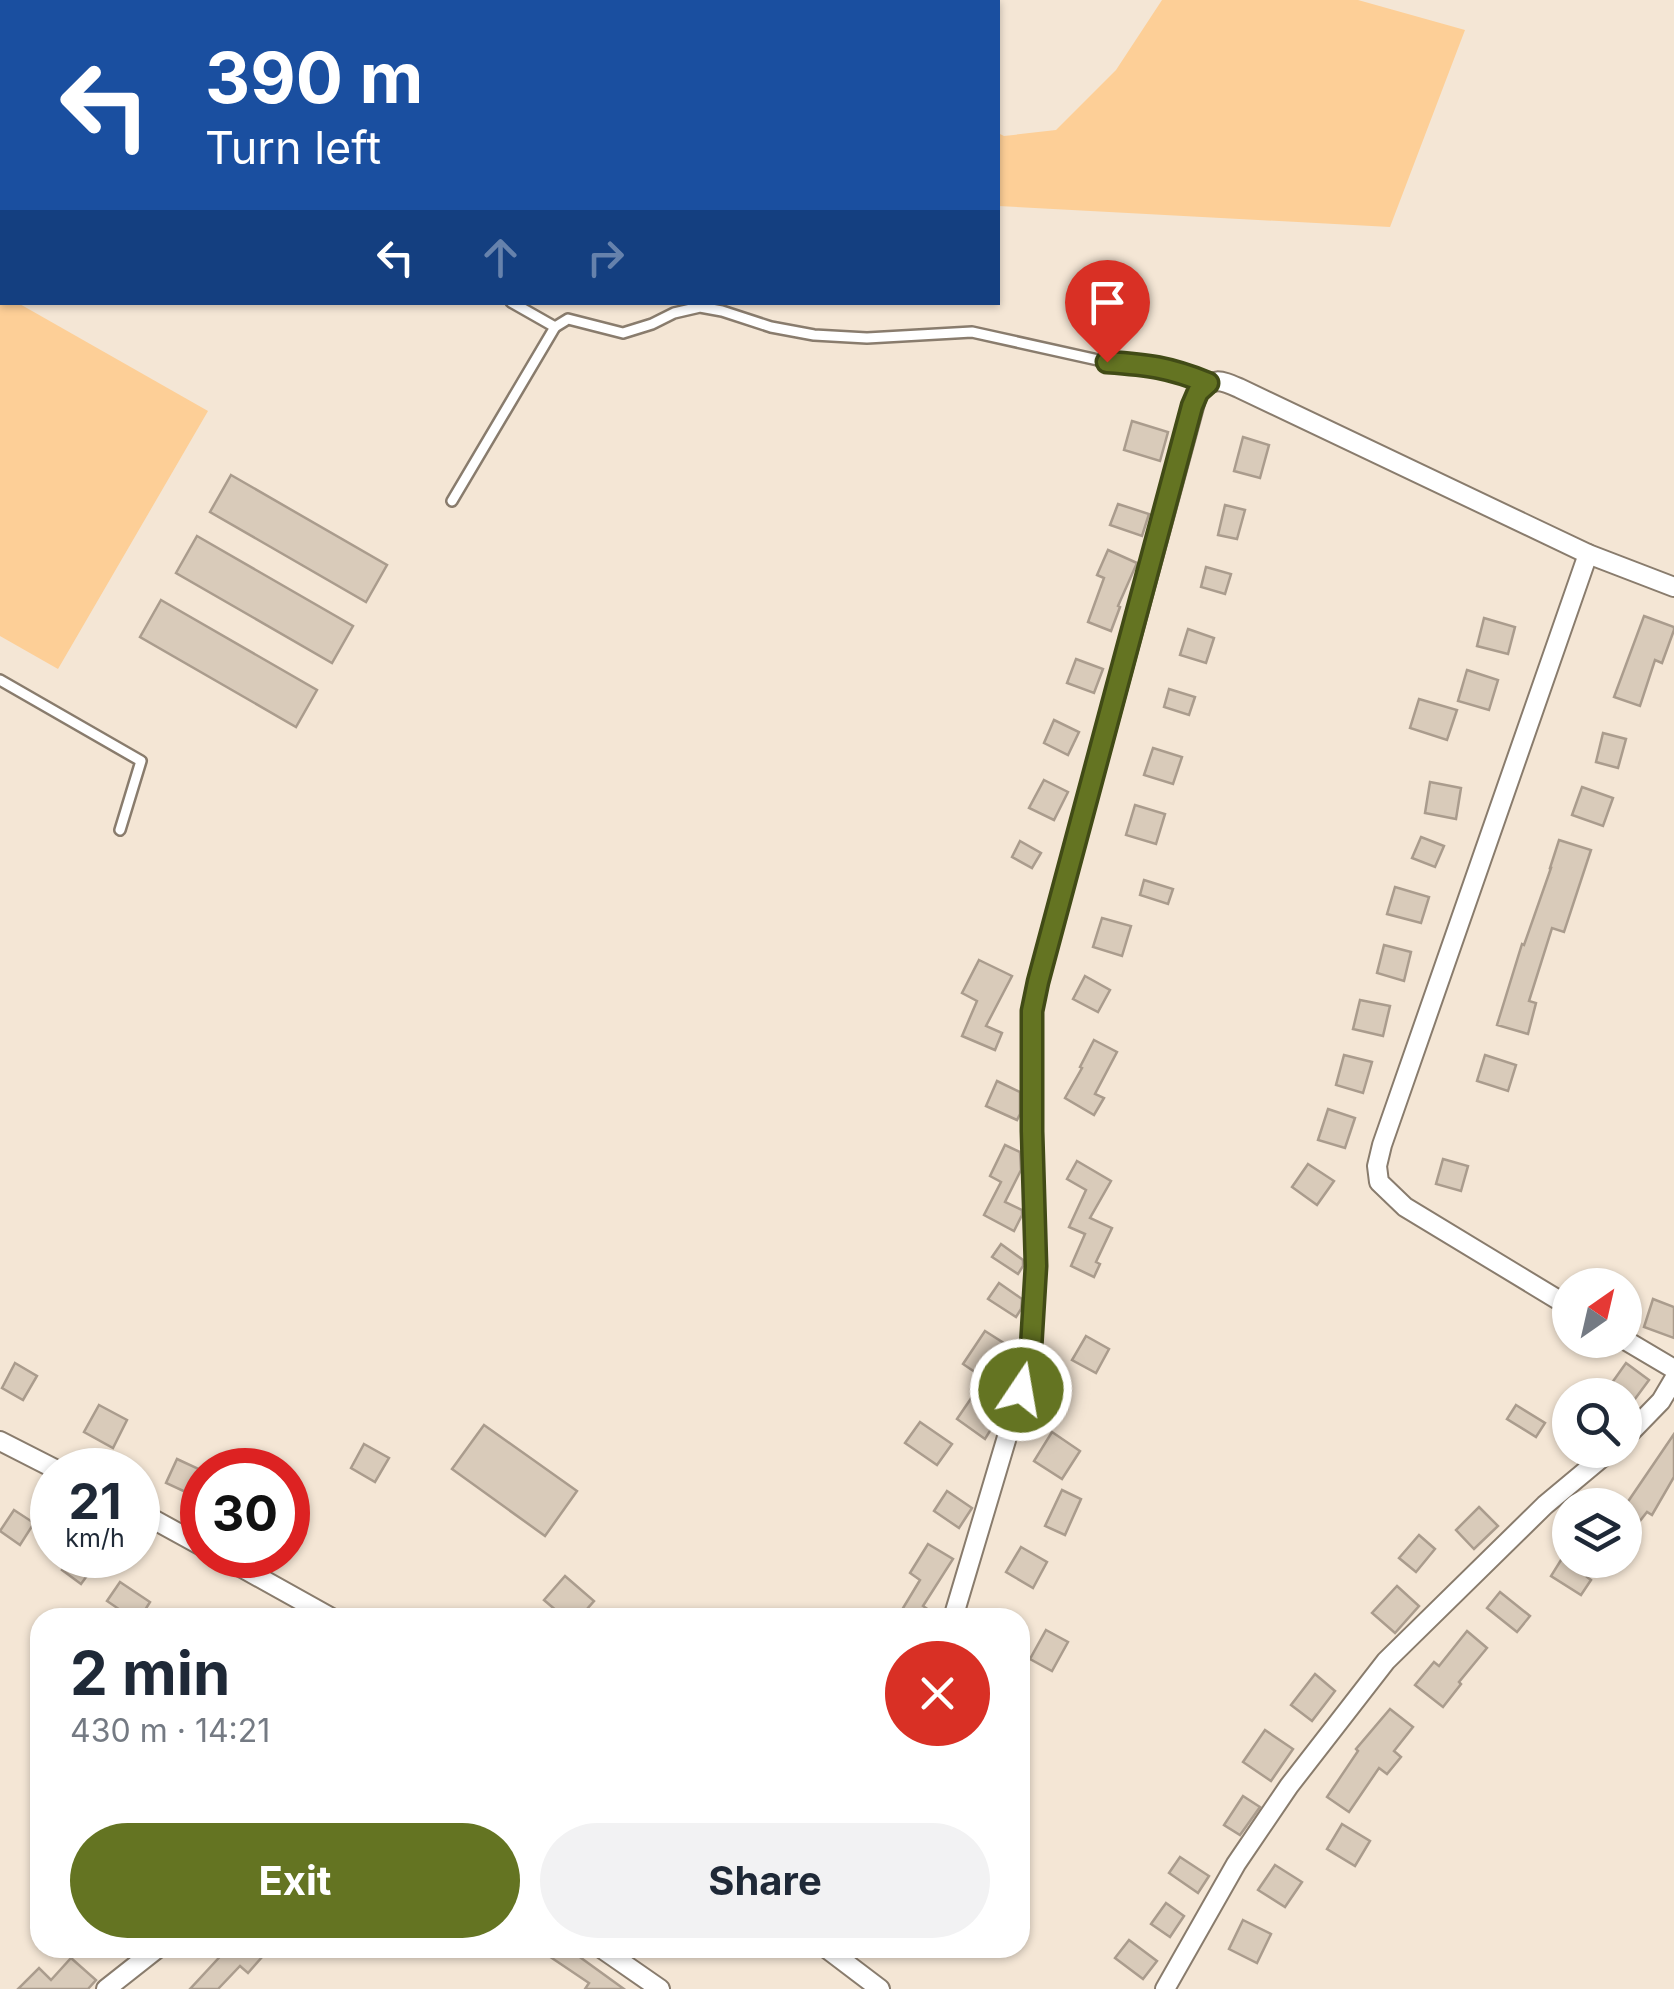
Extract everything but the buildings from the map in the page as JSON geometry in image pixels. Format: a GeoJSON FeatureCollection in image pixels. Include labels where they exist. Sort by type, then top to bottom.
{"type":"FeatureCollection","features":[{"type":"Feature","properties":{"kind":"street"},"geometry":{"type":"LineString","coordinates":[[956,1608],[1031,1348],[1036,1266],[1032,1011],[1198,392],[1208,383],[1221,380],[1588,554],[1674,586]]}},
{"type":"Feature","properties":{"kind":"street"},"geometry":{"type":"LineString","coordinates":[[1552,1296],[1405,1207],[1378,1182],[1377,1166],[1588,554]]}},
{"type":"Feature","properties":{"kind":"street"},"geometry":{"type":"LineString","coordinates":[[1642,1350],[1674,1370]]}},
{"type":"Feature","properties":{"kind":"street"},"geometry":{"type":"LineString","coordinates":[[1642,1421],[1661,1401],[1674,1379]]}},
{"type":"Feature","properties":{"kind":"street"},"geometry":{"type":"LineString","coordinates":[[0,1441],[30,1456]]}},
{"type":"Feature","properties":{"kind":"street"},"geometry":{"type":"LineString","coordinates":[[1165,1989],[1236,1864],[1288,1786],[1386,1661],[1545,1505],[1589,1468]]}},
{"type":"Feature","properties":{"kind":"street"},"geometry":{"type":"LineString","coordinates":[[261,1578],[315,1608]]}},
{"type":"Feature","properties":{"kind":"street"},"geometry":{"type":"LineString","coordinates":[[298,1598],[300,1608]]}},
{"type":"Feature","properties":{"kind":"street"},"geometry":{"type":"LineString","coordinates":[[106,1989],[145,1958]]}},
{"type":"Feature","properties":{"kind":"street"},"geometry":{"type":"LineString","coordinates":[[616,1958],[660,1989]]}},
{"type":"Feature","properties":{"kind":"street"},"geometry":{"type":"LineString","coordinates":[[839,1958],[880,1989]]}},
{"type":"Feature","properties":{"kind":"lane"},"geometry":{"type":"LineString","coordinates":[[516,305],[555,328]]}},
{"type":"Feature","properties":{"kind":"lane"},"geometry":{"type":"LineString","coordinates":[[452,501],[555,328],[568,319],[623,333],[674,313],[700,308],[814,335],[867,338],[972,332],[1107,362],[1155,365],[1208,383]]}},
{"type":"Feature","properties":{"kind":"lane"},"geometry":{"type":"LineString","coordinates":[[0,680],[141,762],[120,830]]}},
{"type":"Feature","properties":{"kind":"shaded area"},"geometry":{"type":"Polygon","coordinates":[[[1162,0],[1358,0],[1465,30],[1390,227],[1000,206],[1000,134],[1056,130],[1116,70],[1162,0]]]}},
{"type":"Feature","properties":{"kind":"shaded area"},"geometry":{"type":"Polygon","coordinates":[[[0,305],[22,305],[208,411],[58,669],[0,636],[0,305]]]}},
{"type":"Feature","properties":{"kind":"route"},"geometry":{"type":"LineString","coordinates":[[1021,1390],[1031,1348],[1036,1266],[1032,1011],[1192,406],[1198,392],[1208,383],[1155,365],[1107,362]]}}]}
